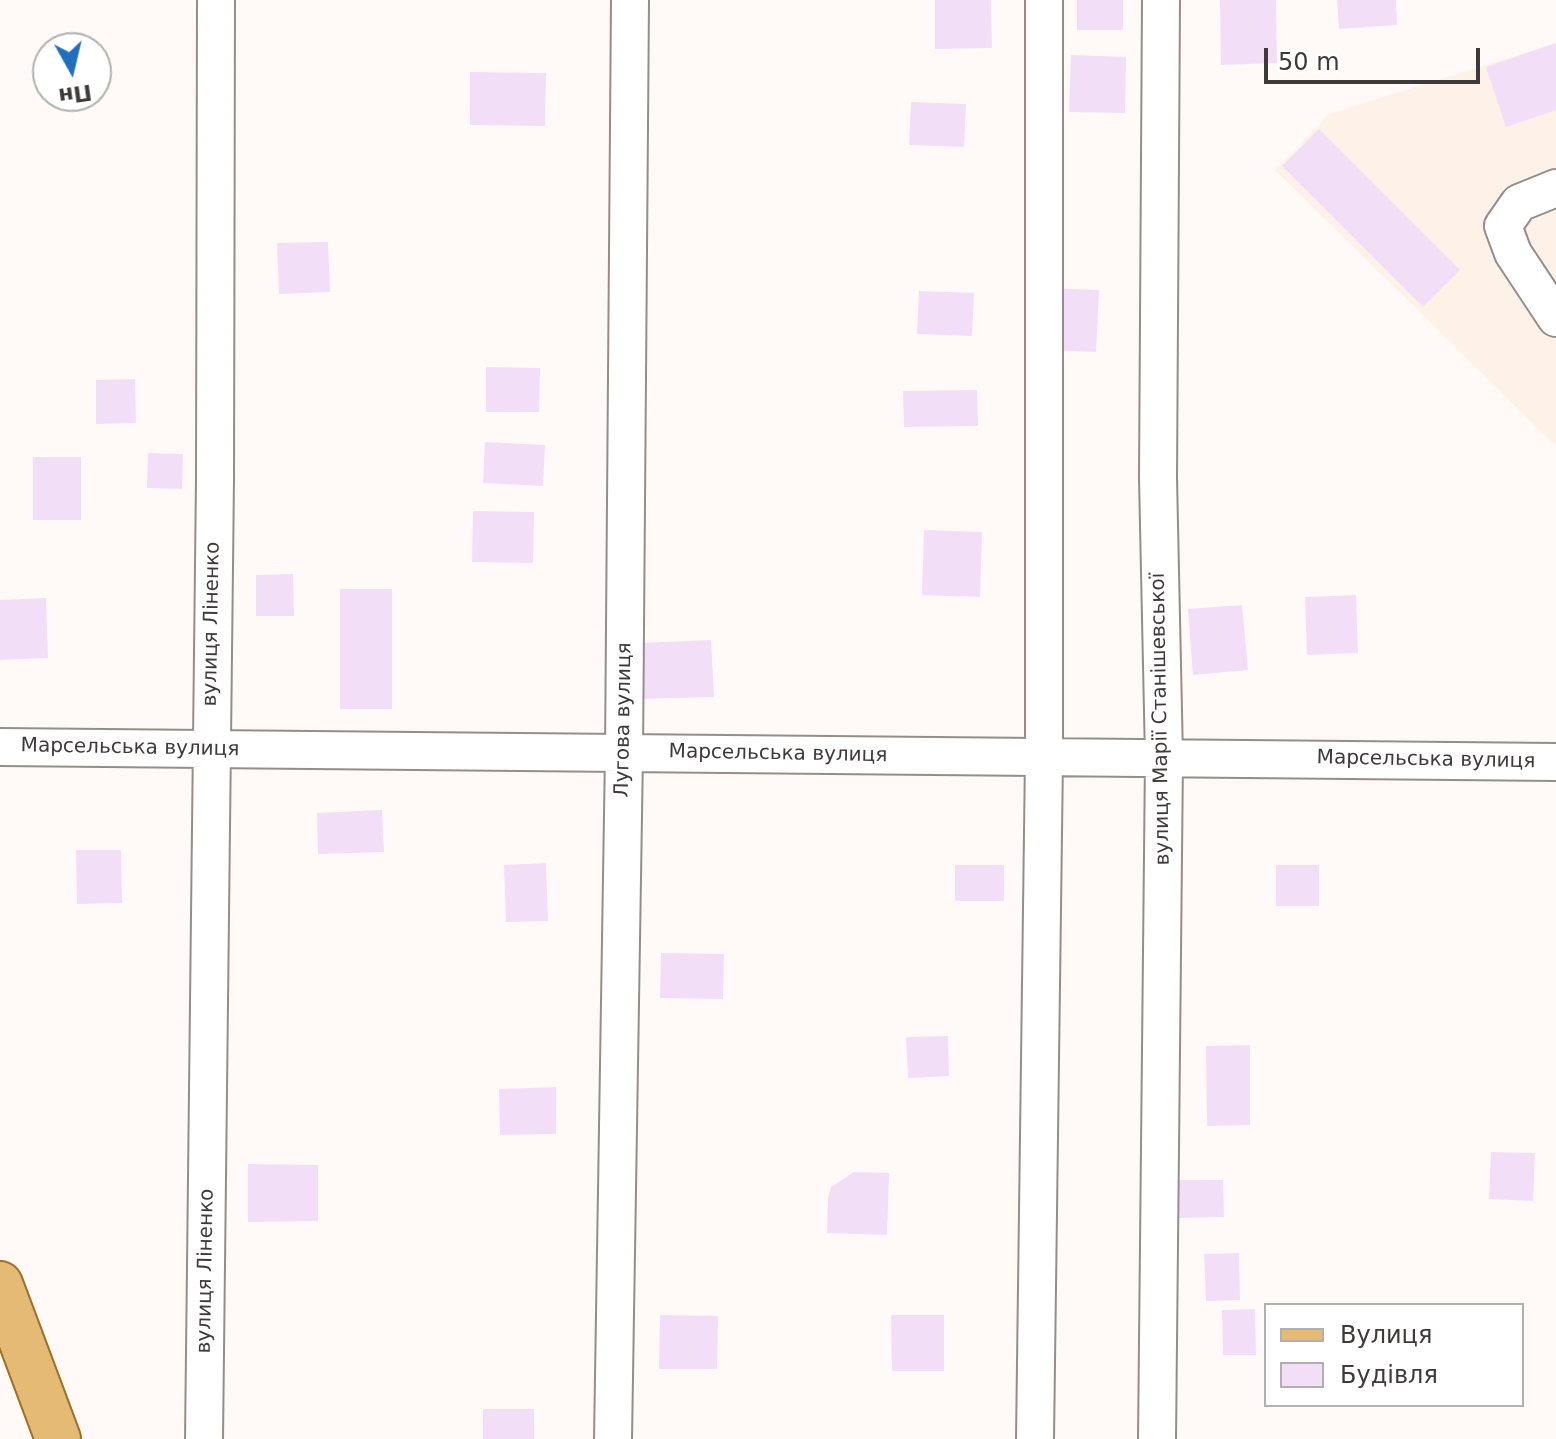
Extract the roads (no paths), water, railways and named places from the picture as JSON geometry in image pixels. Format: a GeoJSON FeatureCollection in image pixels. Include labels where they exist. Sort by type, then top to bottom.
{"type":"FeatureCollection","features":[{"type":"Feature","properties":{"kind":"main road"},"geometry":{"type":"LineString","coordinates":[[0,1284],[58,1439]]}},
{"type":"Feature","properties":{"kind":"street","name":"вулиця Ліненко"},"geometry":{"type":"LineString","coordinates":[[204,1439],[215,479],[216,0]]}},
{"type":"Feature","properties":{"kind":"street","name":"Лугова вулиця"},"geometry":{"type":"LineString","coordinates":[[613,1439],[624,753],[630,0]]}},
{"type":"Feature","properties":{"kind":"street"},"geometry":{"type":"LineString","coordinates":[[1035,1439],[1044,757],[1044,0]]}},
{"type":"Feature","properties":{"kind":"street","name":"вулиця Марії Станішевської"},"geometry":{"type":"LineString","coordinates":[[1157,1439],[1164,758],[1158,478],[1161,0]]}},
{"type":"Feature","properties":{"kind":"street"},"geometry":{"type":"LineString","coordinates":[[1556,188],[1519,203],[1503,226],[1513,253],[1556,318]]}},
{"type":"Feature","properties":{"kind":"street","name":"Марсельська вулиця"},"geometry":{"type":"LineString","coordinates":[[0,747],[1556,762]]}}]}
